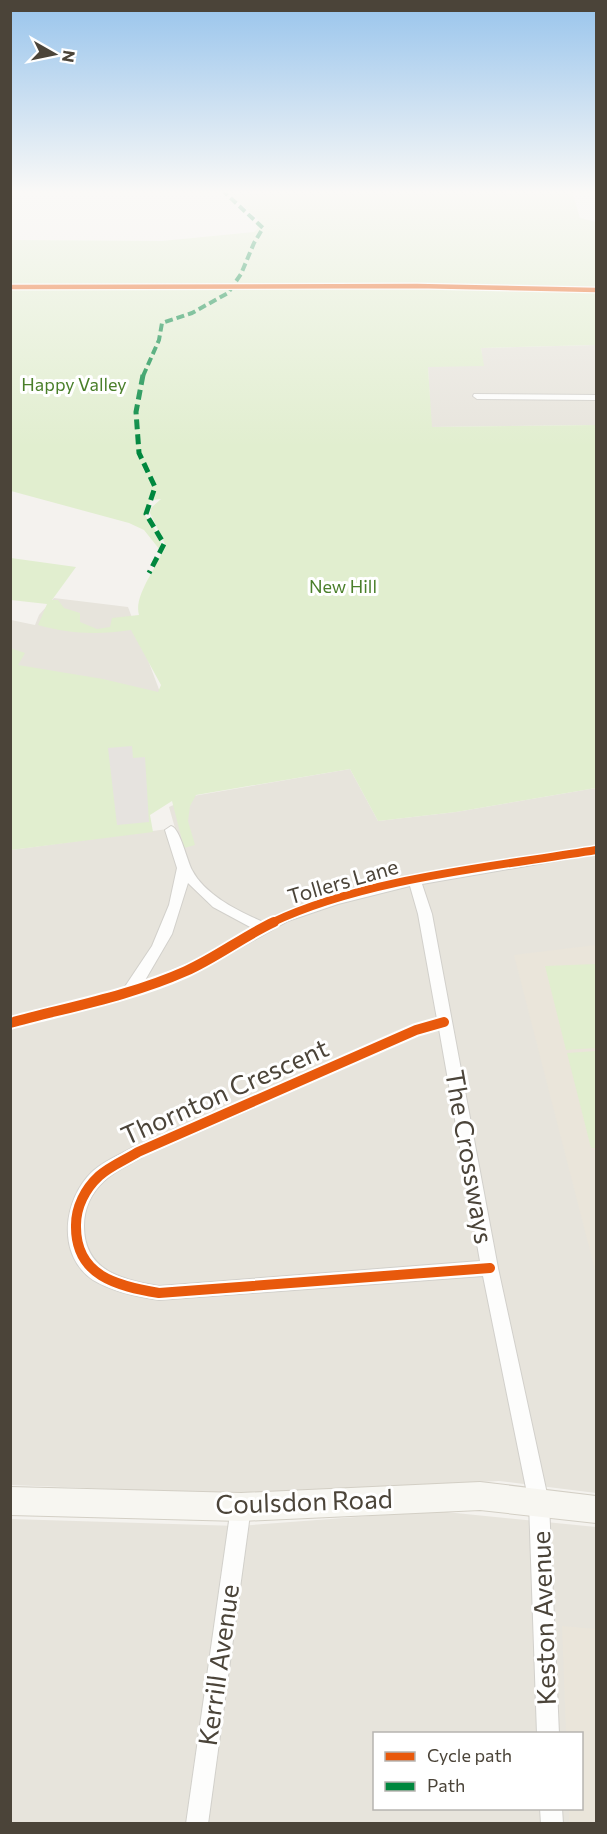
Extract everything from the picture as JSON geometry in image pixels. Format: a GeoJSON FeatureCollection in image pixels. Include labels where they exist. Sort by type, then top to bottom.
{"type":"FeatureCollection","features":[{"type":"Feature","properties":{"kind":"main road","name":"Coulsdon Road"},"geometry":{"type":"LineString","coordinates":[[10,1501],[241,1508],[480,1496],[597,1510]]}},
{"type":"Feature","properties":{"kind":"street"},"geometry":{"type":"LineString","coordinates":[[10,287],[417,286],[597,290]]}},
{"type":"Feature","properties":{"kind":"street"},"geometry":{"type":"LineString","coordinates":[[477,396],[597,398]]}},
{"type":"Feature","properties":{"kind":"street"},"geometry":{"type":"LineString","coordinates":[[171,830],[184,867],[217,904],[262,927]]}},
{"type":"Feature","properties":{"kind":"street","name":"Tollers Lane"},"geometry":{"type":"LineString","coordinates":[[10,1023],[129,992],[187,971],[262,927],[298,912],[415,881],[597,850]]}},
{"type":"Feature","properties":{"kind":"street"},"geometry":{"type":"LineString","coordinates":[[129,992],[168,932],[178,901],[184,867]]}},
{"type":"Feature","properties":{"kind":"street","name":"The Crossways"},"geometry":{"type":"LineString","coordinates":[[415,881],[425,914],[490,1268],[539,1503]]}},
{"type":"Feature","properties":{"kind":"street","name":"Thornton Crescent"},"geometry":{"type":"LineString","coordinates":[[444,1022],[417,1030],[149,1147],[100,1174],[78,1205],[73,1239],[88,1267],[126,1288],[159,1293],[490,1268]]}},
{"type":"Feature","properties":{"kind":"street","name":"Keston Avenue"},"geometry":{"type":"LineString","coordinates":[[539,1503],[548,1732]]}},
{"type":"Feature","properties":{"kind":"street","name":"Kerrill Avenue"},"geometry":{"type":"LineString","coordinates":[[197,1824],[241,1508]]}},
{"type":"Feature","properties":{"kind":"shaded area"},"geometry":{"type":"Polygon","coordinates":[[[596,345],[596,425],[431,427],[428,366],[483,366],[481,348],[596,345]]]}},
{"type":"Feature","properties":{"kind":"shaded area"},"geometry":{"type":"Polygon","coordinates":[[[54,598],[128,607],[163,700],[11,671],[11,620],[35,625],[39,615],[54,598]]]}},
{"type":"Feature","properties":{"kind":"shaded area"},"geometry":{"type":"Polygon","coordinates":[[[132,746],[133,758],[145,757],[149,822],[117,825],[108,748],[132,746]]]}},
{"type":"Feature","properties":{"kind":"shaded area"},"geometry":{"type":"Polygon","coordinates":[[[350,769],[378,821],[456,812],[596,788],[596,1493],[499,1481],[242,1494],[11,1485],[11,850],[175,828],[169,807],[193,796],[350,769]]]}},
{"type":"Feature","properties":{"kind":"shaded area"},"geometry":{"type":"Polygon","coordinates":[[[596,945],[596,1274],[514,955],[596,945]]]}},
{"type":"Feature","properties":{"kind":"shaded area"},"geometry":{"type":"Polygon","coordinates":[[[436,1511],[596,1527],[596,1823],[11,1824],[11,1519],[238,1526],[436,1511]]]}},
{"type":"Feature","properties":{"kind":"shaded area"},"geometry":{"type":"Polygon","coordinates":[[[562,1626],[596,1629],[596,1823],[569,1823],[569,1810],[583,1810],[583,1732],[566,1732],[562,1626]]]}},
{"type":"Feature","properties":{"kind":"green space","name":"New Hill"},"geometry":{"type":"Polygon","coordinates":[[[11,277],[596,277],[596,345],[481,348],[484,366],[428,367],[432,427],[596,425],[596,788],[456,812],[378,821],[350,769],[196,795],[190,806],[188,821],[195,845],[184,848],[172,801],[150,815],[153,832],[11,850],[10,648],[25,653],[18,665],[103,679],[158,692],[161,685],[131,630],[84,633],[38,625],[47,604],[11,600],[11,558],[76,567],[52,600],[58,600],[64,608],[80,613],[80,622],[97,629],[110,627],[112,618],[139,615],[138,607],[143,590],[165,544],[150,513],[151,508],[161,499],[151,500],[144,514],[161,538],[160,550],[144,530],[129,523],[11,491],[11,277]]]}},
{"type":"Feature","properties":{"kind":"green space"},"geometry":{"type":"Polygon","coordinates":[[[596,964],[596,1048],[566,1050],[545,966],[596,964]]]}},
{"type":"Feature","properties":{"kind":"green space"},"geometry":{"type":"Polygon","coordinates":[[[596,1051],[596,1148],[591,1148],[567,1053],[596,1051]]]}},
{"type":"Feature","properties":{"kind":"marked path"},"geometry":{"type":"LineString","coordinates":[[149,573],[164,544],[146,514],[155,487],[152,476],[139,453],[136,412],[144,371],[159,340],[162,323],[180,318],[215,301],[228,293],[240,277]]}},
{"type":"Feature","properties":{"kind":"cycle path"},"geometry":{"type":"LineString","coordinates":[[10,287],[417,286],[596,290]]}},
{"type":"Feature","properties":{"kind":"cycle path"},"geometry":{"type":"LineString","coordinates":[[10,1023],[121,994],[164,980],[199,964],[283,918],[334,901],[408,882],[596,850]]}},
{"type":"Feature","properties":{"kind":"cycle path"},"geometry":{"type":"LineString","coordinates":[[444,1022],[416,1030],[138,1152],[111,1167],[93,1182],[82,1200],[76,1219],[76,1237],[80,1252],[88,1265],[98,1274],[126,1286],[159,1293],[490,1268]]}},
{"type":"Feature","properties":{"kind":"park label","name":"Happy Valley"},"geometry":{"type":"Point","coordinates":[74,385]}}]}
